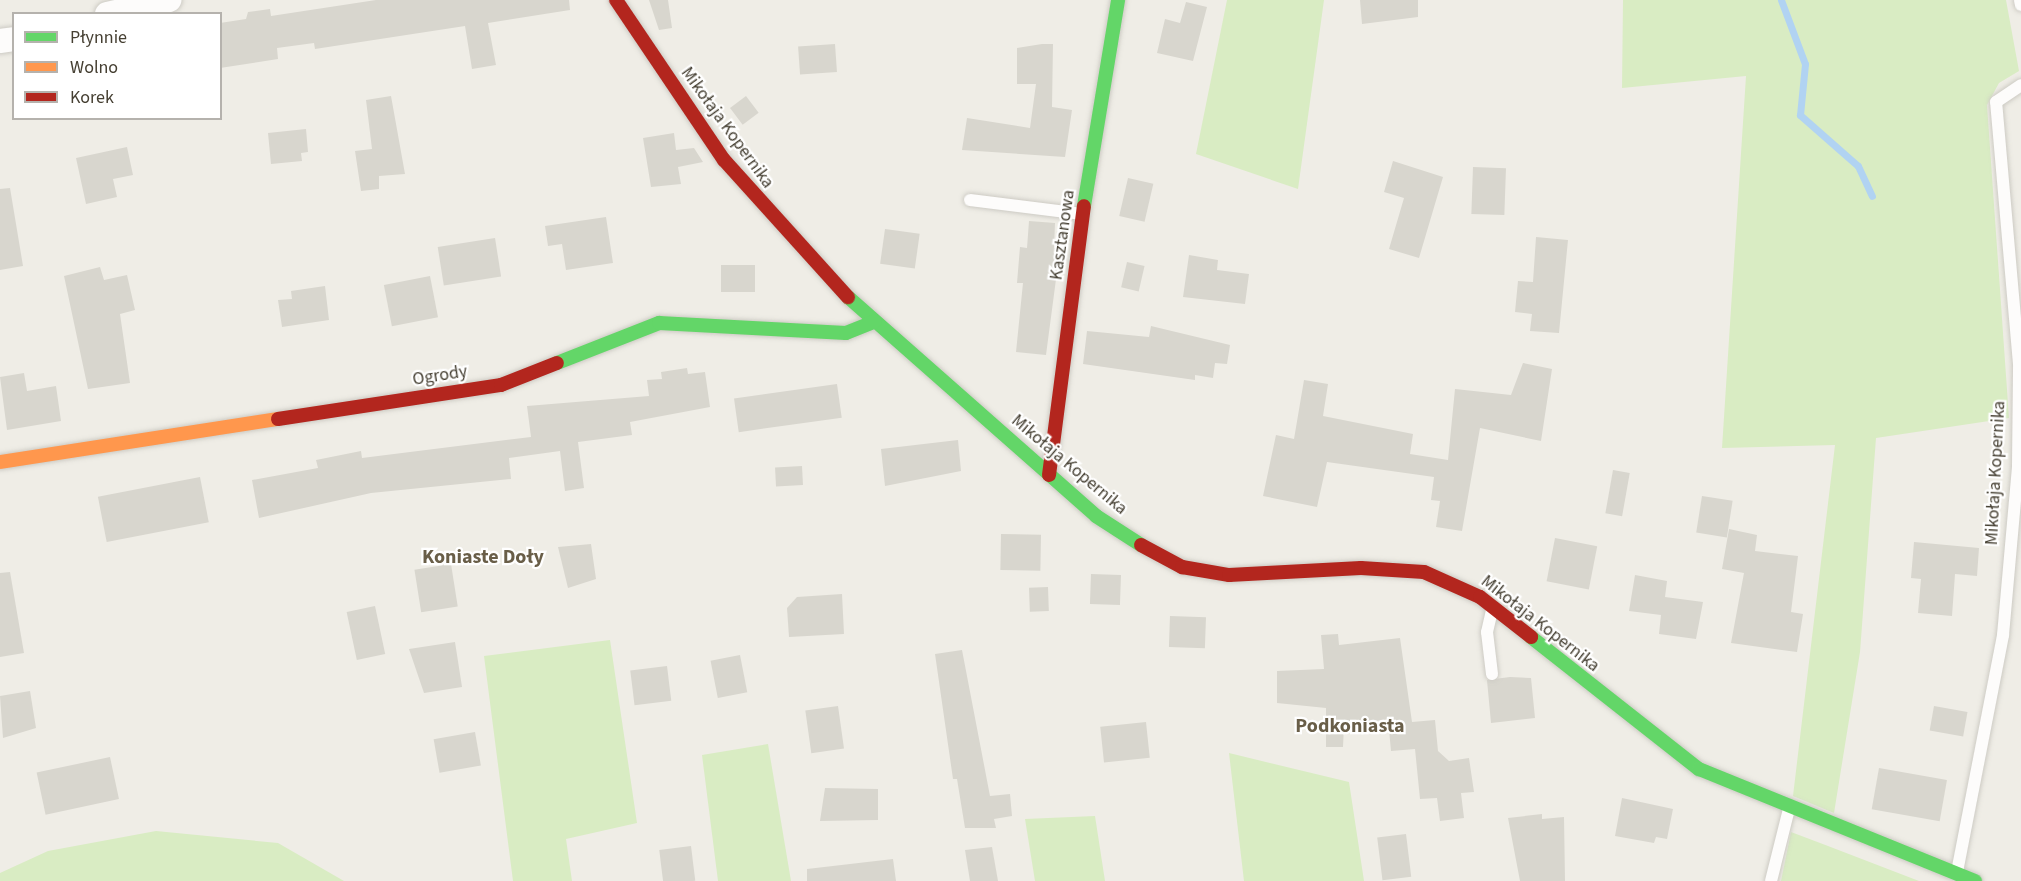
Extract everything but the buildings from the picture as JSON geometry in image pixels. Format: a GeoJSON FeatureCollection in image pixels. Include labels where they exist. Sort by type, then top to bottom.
{"type":"FeatureCollection","features":[{"type":"Feature","properties":{"kind":"street"},"geometry":{"type":"LineString","coordinates":[[116,12],[169,0]]}},
{"type":"Feature","properties":{"kind":"street","name":"Mikołaja Kopernika"},"geometry":{"type":"LineString","coordinates":[[616,0],[724,160],[833,283],[1096,516],[1182,567],[1229,575],[1362,568],[1424,572],[1493,607],[1667,749],[1789,809],[1975,881]]}},
{"type":"Feature","properties":{"kind":"street","name":"Kasztanowa"},"geometry":{"type":"LineString","coordinates":[[1049,475],[1084,214],[1118,0]]}},
{"type":"Feature","properties":{"kind":"street","name":"Ogrody"},"geometry":{"type":"LineString","coordinates":[[0,462],[501,385],[659,323],[846,333],[875,321]]}},
{"type":"Feature","properties":{"kind":"lane"},"geometry":{"type":"LineString","coordinates":[[2020,0],[2021,5]]}},
{"type":"Feature","properties":{"kind":"lane","name":"Mikołaja Kopernika"},"geometry":{"type":"LineString","coordinates":[[1956,874],[2003,635],[2017,478],[2019,364],[1996,102],[2021,85]]}},
{"type":"Feature","properties":{"kind":"lane"},"geometry":{"type":"LineString","coordinates":[[970,200],[1084,214]]}},
{"type":"Feature","properties":{"kind":"lane"},"geometry":{"type":"LineString","coordinates":[[1492,674],[1487,632],[1493,607]]}},
{"type":"Feature","properties":{"kind":"lane"},"geometry":{"type":"LineString","coordinates":[[1771,881],[1789,809]]}},
{"type":"Feature","properties":{"kind":"green space"},"geometry":{"type":"Polygon","coordinates":[[[1227,0],[1324,0],[1298,189],[1196,154],[1227,0]]]}},
{"type":"Feature","properties":{"kind":"green space"},"geometry":{"type":"Polygon","coordinates":[[[1623,0],[2006,0],[2019,71],[1999,83],[1987,105],[2009,418],[1876,438],[1860,652],[1834,813],[1793,796],[1835,445],[1722,448],[1746,76],[1622,88],[1623,0]]]}},
{"type":"Feature","properties":{"kind":"green space"},"geometry":{"type":"Polygon","coordinates":[[[610,640],[637,823],[566,839],[572,881],[513,881],[484,656],[610,640]]]}},
{"type":"Feature","properties":{"kind":"green space"},"geometry":{"type":"Polygon","coordinates":[[[768,744],[791,881],[718,881],[702,755],[768,744]]]}},
{"type":"Feature","properties":{"kind":"green space"},"geometry":{"type":"Polygon","coordinates":[[[1229,753],[1349,782],[1364,881],[1244,881],[1229,753]]]}},
{"type":"Feature","properties":{"kind":"green space"},"geometry":{"type":"Polygon","coordinates":[[[1095,816],[1105,881],[1035,881],[1025,819],[1095,816]]]}},
{"type":"Feature","properties":{"kind":"green space"},"geometry":{"type":"Polygon","coordinates":[[[156,831],[278,843],[344,881],[0,881],[0,873],[48,851],[156,831]]]}},
{"type":"Feature","properties":{"kind":"green space"},"geometry":{"type":"Polygon","coordinates":[[[1791,832],[1828,846],[1919,881],[1781,881],[1791,832]]]}},
{"type":"Feature","properties":{"kind":"waterway"},"geometry":{"type":"LineString","coordinates":[[1781,0],[1805,64],[1800,115],[1858,166],[1872,196]]}},
{"type":"Feature","properties":{"kind":"traffic: fast"},"geometry":{"type":"LineString","coordinates":[[1084,206],[1118,0]]}},
{"type":"Feature","properties":{"kind":"traffic: fast"},"geometry":{"type":"LineString","coordinates":[[848,297],[1096,516],[1141,545]]}},
{"type":"Feature","properties":{"kind":"traffic: fast"},"geometry":{"type":"LineString","coordinates":[[557,363],[659,323],[846,333],[875,321]]}},
{"type":"Feature","properties":{"kind":"traffic: fast"},"geometry":{"type":"LineString","coordinates":[[1531,637],[1699,769],[1975,881]]}},
{"type":"Feature","properties":{"kind":"traffic: slow"},"geometry":{"type":"LineString","coordinates":[[0,462],[278,419]]}},
{"type":"Feature","properties":{"kind":"traffic: jam"},"geometry":{"type":"LineString","coordinates":[[616,0],[724,160],[848,297]]}},
{"type":"Feature","properties":{"kind":"traffic: jam"},"geometry":{"type":"LineString","coordinates":[[1049,475],[1084,206]]}},
{"type":"Feature","properties":{"kind":"traffic: jam"},"geometry":{"type":"LineString","coordinates":[[278,419],[501,385],[557,363]]}},
{"type":"Feature","properties":{"kind":"traffic: jam"},"geometry":{"type":"LineString","coordinates":[[1141,545],[1182,567],[1229,575],[1361,568],[1424,572],[1480,597],[1531,637]]}},
{"type":"Feature","properties":{"kind":"district","name":"Koniaste Doły"},"geometry":{"type":"Point","coordinates":[483,557]}},
{"type":"Feature","properties":{"kind":"district","name":"Podkoniasta"},"geometry":{"type":"Point","coordinates":[1350,726]}}]}
